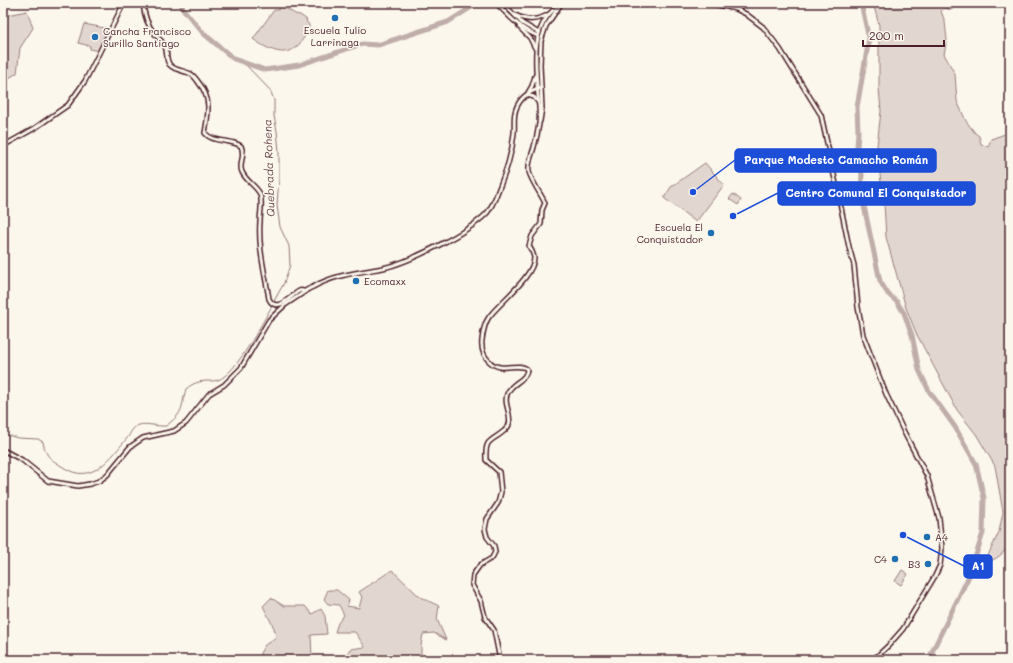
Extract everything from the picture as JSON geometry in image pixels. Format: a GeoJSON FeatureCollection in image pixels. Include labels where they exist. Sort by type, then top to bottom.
{"type":"FeatureCollection","features":[{"type":"Feature","properties":{"kind":"street"},"geometry":{"type":"LineString","coordinates":[[3,146],[35,128],[68,105],[85,81],[119,16],[124,3]]}},
{"type":"Feature","properties":{"kind":"street"},"geometry":{"type":"LineString","coordinates":[[143,3],[146,21],[165,45],[168,64],[172,68],[182,70],[193,76],[204,88],[208,98],[209,107],[205,133],[206,135],[211,139],[231,141],[241,146],[244,152],[240,165],[242,173],[259,194],[261,200],[259,234],[265,281],[271,302],[275,305],[280,304],[299,291],[306,290]]}},
{"type":"Feature","properties":{"kind":"street"},"geometry":{"type":"LineString","coordinates":[[496,3],[530,38],[535,48]]}},
{"type":"Feature","properties":{"kind":"street"},"geometry":{"type":"LineString","coordinates":[[503,3],[525,25],[540,35]]}},
{"type":"Feature","properties":{"kind":"street"},"geometry":{"type":"LineString","coordinates":[[710,3],[736,9],[746,14],[763,27],[780,49],[821,115],[854,265],[858,307],[863,335],[886,394],[904,434],[927,476],[939,518],[942,548],[940,564],[935,576],[903,629],[873,660]]}},
{"type":"Feature","properties":{"kind":"street"},"geometry":{"type":"LineString","coordinates":[[500,660],[494,630],[485,617],[480,601],[472,585],[473,575],[480,565],[492,558],[495,552],[494,546],[487,537],[485,529],[488,519],[498,503],[502,492],[499,472],[486,460],[486,449],[489,441],[502,433],[509,426],[510,418],[506,408],[507,394],[510,389],[526,375],[528,371],[524,366],[503,368],[490,363],[483,354],[482,347],[484,326],[488,318],[515,291],[533,264],[534,256],[529,246],[532,236],[541,224],[542,210],[545,203],[528,170],[542,108],[536,74],[535,48],[543,24],[557,5],[562,4]]}},
{"type":"Feature","properties":{"kind":"street"},"geometry":{"type":"LineString","coordinates":[[540,121],[538,102],[540,35],[550,18],[562,4]]}},
{"type":"Feature","properties":{"kind":"street"},"geometry":{"type":"LineString","coordinates":[[513,14],[532,20],[543,17],[552,12]]}},
{"type":"Feature","properties":{"kind":"street"},"geometry":{"type":"LineString","coordinates":[[517,24],[540,35]]}},
{"type":"Feature","properties":{"kind":"street"},"geometry":{"type":"LineString","coordinates":[[3,450],[22,460],[48,481],[78,486],[99,481],[107,475],[130,447],[143,438],[174,431],[186,423],[209,394],[224,385],[241,368],[269,320],[306,290],[323,281],[384,267],[406,260],[469,228],[487,212],[493,204],[510,162],[516,109],[527,95],[536,74]]}},
{"type":"Feature","properties":{"kind":"street"},"geometry":{"type":"LineString","coordinates":[[527,95],[539,89]]}},
{"type":"Feature","properties":{"kind":"street"},"geometry":{"type":"LineString","coordinates":[[527,95],[534,97],[538,102]]}},
{"type":"Feature","properties":{"kind":"shaded area"},"geometry":{"type":"Polygon","coordinates":[[[873,3],[959,3],[951,10],[945,8],[941,11],[945,22],[947,40],[944,54],[955,74],[957,101],[966,121],[979,136],[981,144],[988,147],[991,139],[1005,134],[1010,141],[1010,541],[1000,556],[984,564],[999,532],[1003,512],[995,466],[976,434],[957,410],[917,335],[906,308],[886,237],[884,203],[877,146],[881,111],[879,88],[879,25],[873,3]]]}},
{"type":"Feature","properties":{"kind":"shaded area"},"geometry":{"type":"Polygon","coordinates":[[[281,5],[307,20],[306,21],[309,25],[309,30],[299,44],[290,51],[284,52],[279,52],[268,48],[253,39],[274,10],[278,10],[281,5]]]}},
{"type":"Feature","properties":{"kind":"shaded area"},"geometry":{"type":"Polygon","coordinates":[[[27,11],[33,28],[20,48],[17,73],[3,82],[3,16],[27,11]]]}},
{"type":"Feature","properties":{"kind":"shaded area"},"geometry":{"type":"Polygon","coordinates":[[[84,24],[110,29],[98,51],[90,49],[90,46],[78,43],[84,24]]]}},
{"type":"Feature","properties":{"kind":"shaded area"},"geometry":{"type":"Polygon","coordinates":[[[705,163],[724,185],[696,222],[664,198],[671,187],[705,163]]]}},
{"type":"Feature","properties":{"kind":"shaded area"},"geometry":{"type":"Polygon","coordinates":[[[733,194],[741,200],[738,205],[729,199],[733,194]]]}},
{"type":"Feature","properties":{"kind":"shaded area"},"geometry":{"type":"Polygon","coordinates":[[[392,570],[420,597],[439,606],[437,619],[446,640],[434,633],[423,634],[421,657],[430,660],[336,660],[344,656],[350,649],[365,647],[355,632],[335,632],[338,623],[344,615],[339,605],[328,604],[324,599],[328,590],[337,590],[349,600],[347,606],[359,608],[362,597],[359,592],[392,570]]]}},
{"type":"Feature","properties":{"kind":"shaded area"},"geometry":{"type":"Polygon","coordinates":[[[902,570],[908,574],[901,585],[895,581],[902,570]]]}},
{"type":"Feature","properties":{"kind":"shaded area"},"geometry":{"type":"Polygon","coordinates":[[[271,598],[284,606],[305,606],[312,614],[321,609],[325,616],[327,634],[311,635],[312,657],[316,660],[262,660],[260,653],[265,645],[276,637],[274,628],[263,606],[271,598]]]}},
{"type":"Feature","properties":{"kind":"shaded area"},"geometry":{"type":"Polygon","coordinates":[[[437,658],[441,660],[430,660],[437,658]]]}},
{"type":"Feature","properties":{"kind":"waterway"},"geometry":{"type":"LineString","coordinates":[[181,3],[183,9],[203,33],[234,59],[265,70],[299,65],[362,44],[378,45],[448,22],[478,3]]}},
{"type":"Feature","properties":{"kind":"waterway"},"geometry":{"type":"LineString","coordinates":[[859,3],[862,8],[869,39],[857,107],[857,147],[862,175],[861,192],[880,281],[888,294],[897,302],[904,313],[912,335],[919,370],[929,391],[955,427],[976,464],[984,498],[983,533],[970,574],[928,660]]}},
{"type":"Feature","properties":{"kind":"waterway","name":"Quebrada Rohena"},"geometry":{"type":"LineString","coordinates":[[244,63],[270,90],[274,100],[274,116],[279,151],[277,205],[280,227],[289,246],[290,265],[284,283],[274,301]]}},
{"type":"Feature","properties":{"kind":"waterway","name":"Quebrada Rohena"},"geometry":{"type":"LineString","coordinates":[[3,434],[18,438],[38,439],[43,442],[47,455],[63,467],[73,472],[83,473],[92,471],[100,467],[108,460],[128,437],[132,430],[138,425],[146,424],[166,426],[172,421],[181,410],[186,389],[199,382],[217,380],[225,376],[233,368],[248,347],[272,306]]}},
{"type":"Feature","properties":{"kind":"place","name":"Escuela Tulio Larrinaga"},"geometry":{"type":"Point","coordinates":[335,18]}},
{"type":"Feature","properties":{"kind":"place","name":"Cancha Francisco Surillo Santiago"},"geometry":{"type":"Point","coordinates":[95,37]}},
{"type":"Feature","properties":{"kind":"place","name":"Parque Modesto Camacho Román"},"geometry":{"type":"Point","coordinates":[693,192]}},
{"type":"Feature","properties":{"kind":"place","name":"Centro Comunal El Conquistador"},"geometry":{"type":"Point","coordinates":[733,216]}},
{"type":"Feature","properties":{"kind":"place","name":"Escuela El Conquistador"},"geometry":{"type":"Point","coordinates":[711,233]}},
{"type":"Feature","properties":{"kind":"place","name":"Ecomaxx"},"geometry":{"type":"Point","coordinates":[356,281]}},
{"type":"Feature","properties":{"kind":"place","name":"A1"},"geometry":{"type":"Point","coordinates":[903,535]}},
{"type":"Feature","properties":{"kind":"place","name":"A4"},"geometry":{"type":"Point","coordinates":[927,537]}},
{"type":"Feature","properties":{"kind":"place","name":"C4"},"geometry":{"type":"Point","coordinates":[895,559]}},
{"type":"Feature","properties":{"kind":"place","name":"B3"},"geometry":{"type":"Point","coordinates":[928,564]}}]}
